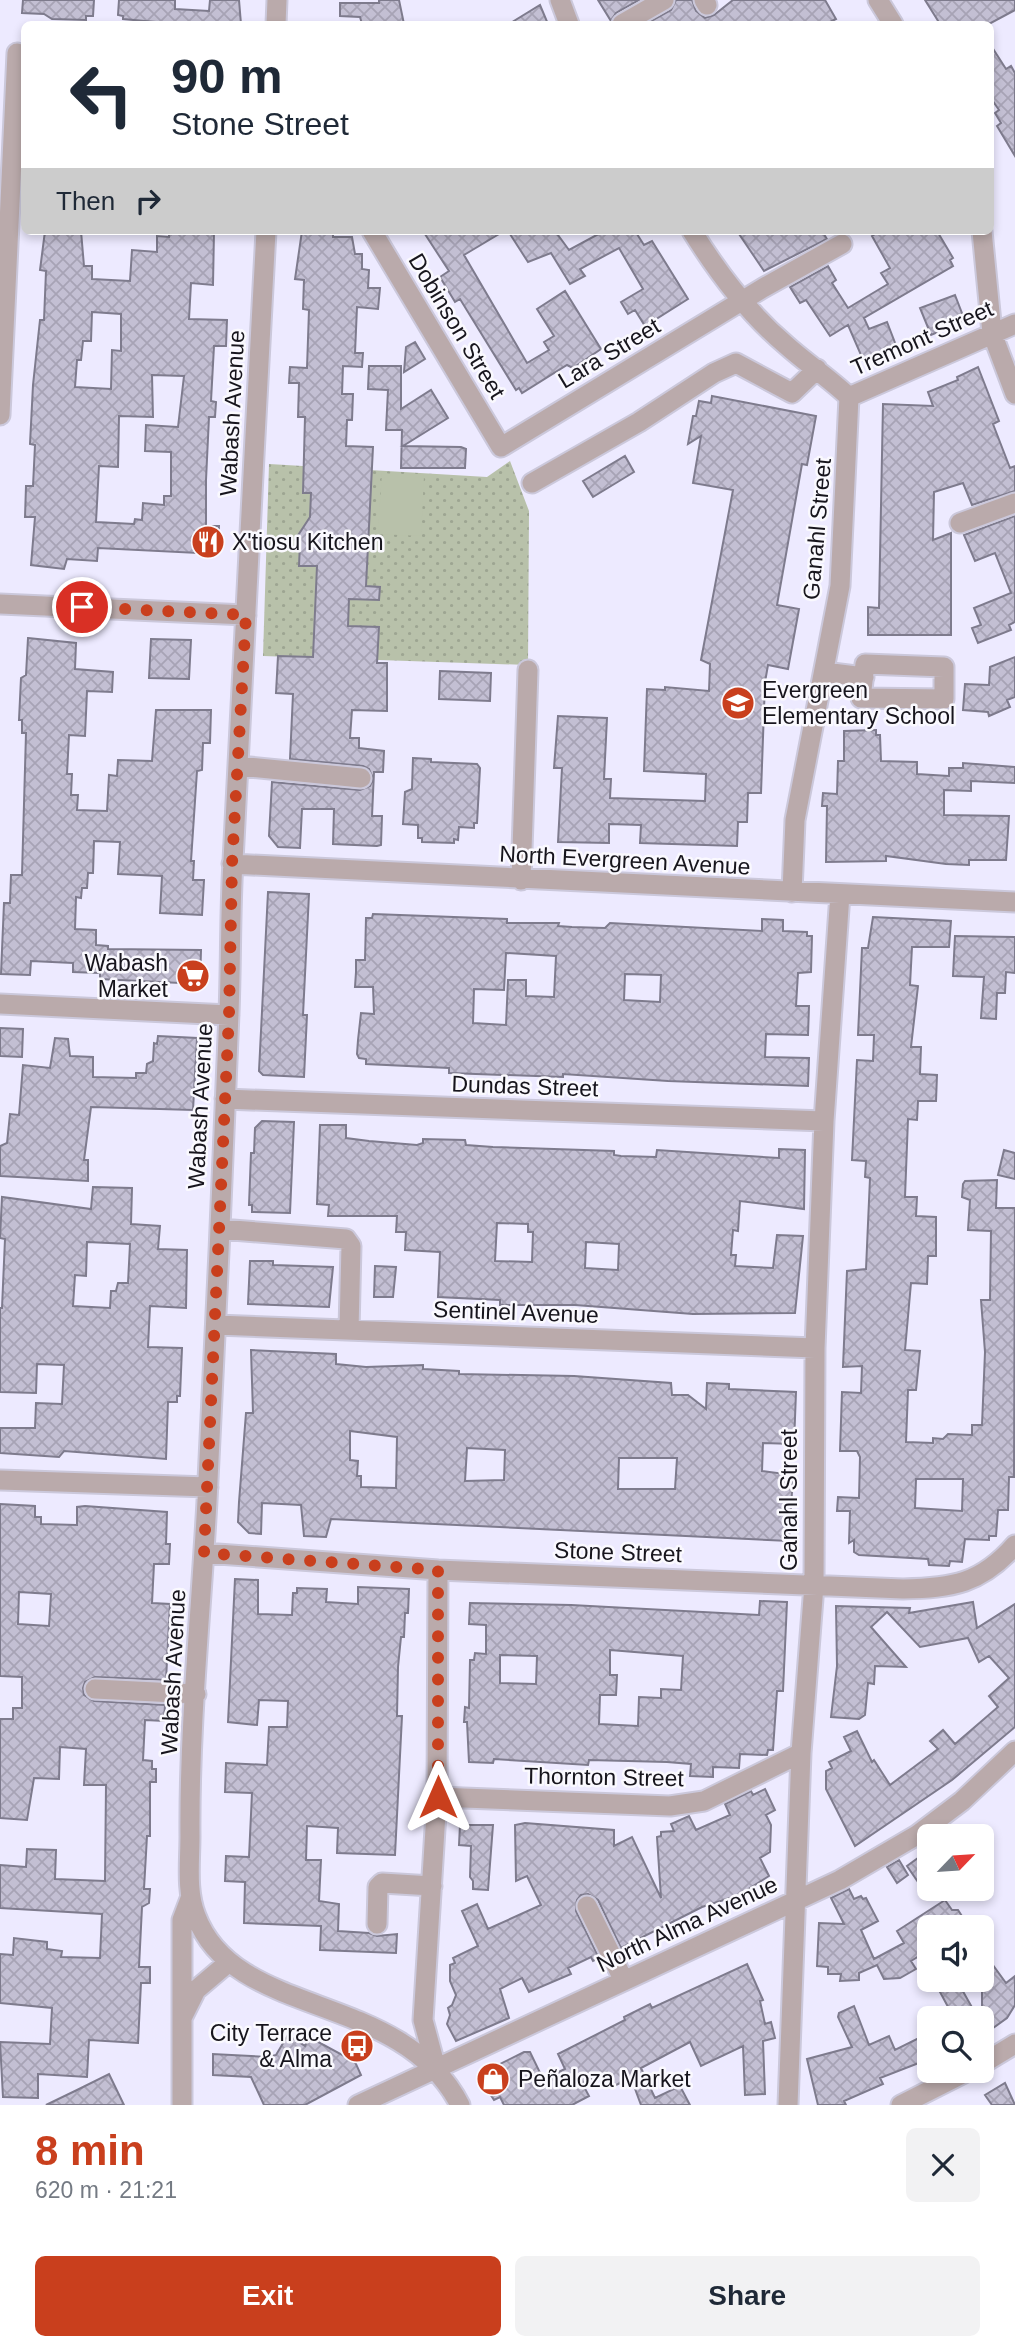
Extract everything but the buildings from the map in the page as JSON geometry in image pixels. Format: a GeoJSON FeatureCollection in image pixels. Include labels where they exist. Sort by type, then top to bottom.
{"type":"FeatureCollection","features":[{"type":"Feature","properties":{"kind":"street"},"geometry":{"type":"LineString","coordinates":[[276,21],[277,0]]}},
{"type":"Feature","properties":{"kind":"street"},"geometry":{"type":"LineString","coordinates":[[560,0],[568,21]]}},
{"type":"Feature","properties":{"kind":"street"},"geometry":{"type":"LineString","coordinates":[[627,21],[664,0]]}},
{"type":"Feature","properties":{"kind":"street"},"geometry":{"type":"LineString","coordinates":[[878,0],[891,21]]}},
{"type":"Feature","properties":{"kind":"street"},"geometry":{"type":"LineString","coordinates":[[0,415],[14,53]]}},
{"type":"Feature","properties":{"kind":"street","name":"Wabash Avenue"},"geometry":{"type":"LineString","coordinates":[[181,2028],[185,2009],[196,1990],[229,1962],[213,1946],[198,1922],[190,1899],[190,1798],[216,1325],[229,1015],[232,864],[266,235]]}},
{"type":"Feature","properties":{"kind":"street","name":"Dobinson Street"},"geometry":{"type":"LineString","coordinates":[[374,235],[501,447]]}},
{"type":"Feature","properties":{"kind":"street"},"geometry":{"type":"LineString","coordinates":[[694,235],[712,264],[743,301],[785,344],[849,397]]}},
{"type":"Feature","properties":{"kind":"street"},"geometry":{"type":"LineString","coordinates":[[982,235],[992,333],[1015,394]]}},
{"type":"Feature","properties":{"kind":"street","name":"Lara Street"},"geometry":{"type":"LineString","coordinates":[[501,447],[842,244]]}},
{"type":"Feature","properties":{"kind":"street","name":"Tremont Street"},"geometry":{"type":"LineString","coordinates":[[849,397],[1015,324]]}},
{"type":"Feature","properties":{"kind":"street"},"geometry":{"type":"LineString","coordinates":[[532,483],[639,422],[714,373],[736,363],[792,393],[817,369]]}},
{"type":"Feature","properties":{"kind":"street","name":"Ganahl Street"},"geometry":{"type":"LineString","coordinates":[[792,892],[795,820],[840,586],[849,397]]}},
{"type":"Feature","properties":{"kind":"street"},"geometry":{"type":"LineString","coordinates":[[960,523],[1015,503]]}},
{"type":"Feature","properties":{"kind":"street"},"geometry":{"type":"LineString","coordinates":[[0,604],[246,615]]}},
{"type":"Feature","properties":{"kind":"street"},"geometry":{"type":"LineString","coordinates":[[521,880],[528,670]]}},
{"type":"Feature","properties":{"kind":"street"},"geometry":{"type":"LineString","coordinates":[[824,672],[864,677]]}},
{"type":"Feature","properties":{"kind":"street"},"geometry":{"type":"LineString","coordinates":[[239,766],[361,778]]}},
{"type":"Feature","properties":{"kind":"street","name":"North Evergreen Avenue"},"geometry":{"type":"LineString","coordinates":[[232,864],[1015,902]]}},
{"type":"Feature","properties":{"kind":"street","name":"Ganahl Street"},"geometry":{"type":"LineString","coordinates":[[788,2105],[801,1753],[814,1585],[815,1348],[824,1121],[840,894]]}},
{"type":"Feature","properties":{"kind":"street"},"geometry":{"type":"LineString","coordinates":[[0,1004],[229,1015]]}},
{"type":"Feature","properties":{"kind":"street","name":"Dundas Street"},"geometry":{"type":"LineString","coordinates":[[225,1099],[824,1121]]}},
{"type":"Feature","properties":{"kind":"street"},"geometry":{"type":"LineString","coordinates":[[220,1229],[346,1239],[351,1246],[348,1329]]}},
{"type":"Feature","properties":{"kind":"street","name":"Sentinel Avenue"},"geometry":{"type":"LineString","coordinates":[[216,1325],[815,1348]]}},
{"type":"Feature","properties":{"kind":"street"},"geometry":{"type":"LineString","coordinates":[[0,1480],[208,1487]]}},
{"type":"Feature","properties":{"kind":"street","name":"Stone Street"},"geometry":{"type":"LineString","coordinates":[[204,1553],[438,1570],[903,1589],[962,1584],[982,1574],[1015,1545]]}},
{"type":"Feature","properties":{"kind":"street"},"geometry":{"type":"LineString","coordinates":[[436,2068],[423,2020],[438,1797],[438,1570]]}},
{"type":"Feature","properties":{"kind":"street"},"geometry":{"type":"LineString","coordinates":[[95,1689],[196,1694]]}},
{"type":"Feature","properties":{"kind":"street","name":"North Alma Avenue"},"geometry":{"type":"LineString","coordinates":[[358,2105],[840,1880],[916,1835],[962,1801],[1015,1751]]}},
{"type":"Feature","properties":{"kind":"street","name":"Thornton Street"},"geometry":{"type":"LineString","coordinates":[[438,1797],[670,1806],[704,1801],[801,1753]]}},
{"type":"Feature","properties":{"kind":"street"},"geometry":{"type":"LineString","coordinates":[[377,1924],[379,1887],[382,1883],[432,1886]]}},
{"type":"Feature","properties":{"kind":"street","name":"Wabash Avenue"},"geometry":{"type":"LineString","coordinates":[[182,2105],[182,1920],[190,1899]]}},
{"type":"Feature","properties":{"kind":"street"},"geometry":{"type":"LineString","coordinates":[[587,1906],[624,1980]]}},
{"type":"Feature","properties":{"kind":"street"},"geometry":{"type":"LineString","coordinates":[[229,1962],[266,1985],[402,2040],[436,2068],[460,2105]]}},
{"type":"Feature","properties":{"kind":"street"},"geometry":{"type":"LineString","coordinates":[[998,2060],[1015,2044]]}},
{"type":"Feature","properties":{"kind":"street"},"geometry":{"type":"LineString","coordinates":[[901,2105],[944,2083]]}},
{"type":"Feature","properties":{"kind":"green space"},"geometry":{"type":"Polygon","coordinates":[[[510,461],[529,511],[528,665],[263,656],[269,464],[487,477],[510,461]]]}},
{"type":"Feature","properties":{"kind":"green space"},"geometry":{"type":"Polygon","coordinates":[[[382,473],[424,476],[421,536],[378,534],[382,473]]]}},
{"type":"Feature","properties":{"kind":"place","name":"X'tiosu Kitchen"},"geometry":{"type":"Point","coordinates":[208,542]}},
{"type":"Feature","properties":{"kind":"place","name":"Evergreen Elementary School"},"geometry":{"type":"Point","coordinates":[738,703]}},
{"type":"Feature","properties":{"kind":"place","name":"Wabash Market"},"geometry":{"type":"Point","coordinates":[193,976]}},
{"type":"Feature","properties":{"kind":"place","name":"City Terrace & Alma"},"geometry":{"type":"Point","coordinates":[357,2046]}},
{"type":"Feature","properties":{"kind":"place","name":"Peñaloza Market"},"geometry":{"type":"Point","coordinates":[493,2079]}},
{"type":"Feature","properties":{"kind":"route"},"geometry":{"type":"LineString","coordinates":[[82,607],[246,615],[245,673],[232,864],[229,1015],[204,1553],[438,1570],[438,1797]]}}]}
